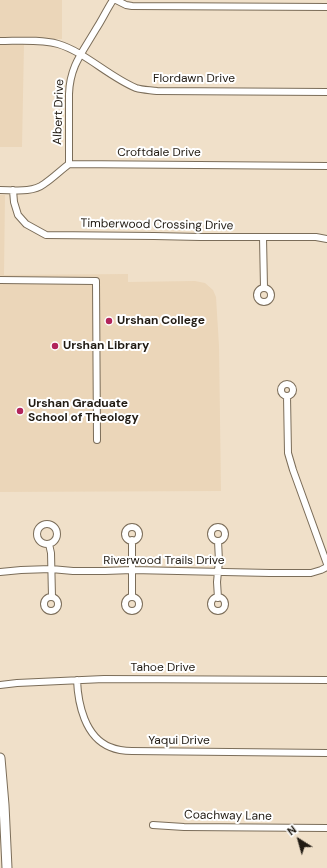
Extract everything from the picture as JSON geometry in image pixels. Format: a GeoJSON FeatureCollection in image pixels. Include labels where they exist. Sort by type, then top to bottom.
{"type":"FeatureCollection","features":[{"type":"Feature","properties":{"kind":"main road"},"geometry":{"type":"LineString","coordinates":[[0,758],[7,868]]}},
{"type":"Feature","properties":{"kind":"street"},"geometry":{"type":"LineString","coordinates":[[115,0],[132,6],[327,7]]}},
{"type":"Feature","properties":{"kind":"street","name":"Albert Drive"},"geometry":{"type":"LineString","coordinates":[[70,164],[69,84],[71,74],[80,55],[115,0]]}},
{"type":"Feature","properties":{"kind":"street","name":"Flordawn Drive"},"geometry":{"type":"LineString","coordinates":[[0,41],[48,42],[59,44],[124,82],[146,90],[327,92]]}},
{"type":"Feature","properties":{"kind":"street"},"geometry":{"type":"LineString","coordinates":[[0,190],[35,188],[43,185],[70,164]]}},
{"type":"Feature","properties":{"kind":"street","name":"Croftdale Drive"},"geometry":{"type":"LineString","coordinates":[[70,164],[327,166]]}},
{"type":"Feature","properties":{"kind":"street","name":"Timberwood Crossing Drive"},"geometry":{"type":"LineString","coordinates":[[13,190],[14,202],[18,215],[26,224],[46,235],[316,237],[327,239]]}},
{"type":"Feature","properties":{"kind":"street"},"geometry":{"type":"LineString","coordinates":[[263,237],[264,288]]}},
{"type":"Feature","properties":{"kind":"street"},"geometry":{"type":"LineString","coordinates":[[0,280],[96,281],[97,440]]}},
{"type":"Feature","properties":{"kind":"street"},"geometry":{"type":"LineString","coordinates":[[287,396],[288,452],[327,564]]}},
{"type":"Feature","properties":{"kind":"street"},"geometry":{"type":"LineString","coordinates":[[132,540],[132,597]]}},
{"type":"Feature","properties":{"kind":"street"},"geometry":{"type":"LineString","coordinates":[[218,541],[218,598]]}},
{"type":"Feature","properties":{"kind":"street"},"geometry":{"type":"LineString","coordinates":[[49,544],[51,553],[52,597]]}},
{"type":"Feature","properties":{"kind":"street","name":"Riverwood Trails Drive"},"geometry":{"type":"LineString","coordinates":[[0,572],[21,570],[132,570],[311,573],[327,567]]}},
{"type":"Feature","properties":{"kind":"street","name":"Tahoe Drive"},"geometry":{"type":"LineString","coordinates":[[0,685],[104,679],[327,680]]}},
{"type":"Feature","properties":{"kind":"street","name":"Yaqui Drive"},"geometry":{"type":"LineString","coordinates":[[77,680],[80,705],[85,719],[92,732],[101,742],[111,748],[132,751],[327,753]]}},
{"type":"Feature","properties":{"kind":"street","name":"Coachway Lane"},"geometry":{"type":"LineString","coordinates":[[153,825],[184,827],[327,828]]}},
{"type":"Feature","properties":{"kind":"shaded area"},"geometry":{"type":"Polygon","coordinates":[[[0,0],[62,0],[62,39],[0,38],[0,0]]]}},
{"type":"Feature","properties":{"kind":"shaded area"},"geometry":{"type":"Polygon","coordinates":[[[24,44],[22,147],[0,147],[0,45],[24,44]]]}},
{"type":"Feature","properties":{"kind":"shaded area","name":"Urshan College"},"geometry":{"type":"Polygon","coordinates":[[[0,195],[5,195],[4,275],[128,274],[128,282],[195,281],[205,283],[213,290],[216,297],[219,346],[221,491],[0,492],[0,195]]]}},
{"type":"Feature","properties":{"kind":"place","name":"Urshan College"},"geometry":{"type":"Point","coordinates":[109,321]}},
{"type":"Feature","properties":{"kind":"place","name":"Urshan Library"},"geometry":{"type":"Point","coordinates":[55,346]}},
{"type":"Feature","properties":{"kind":"place","name":"Urshan Graduate School of Theology"},"geometry":{"type":"Point","coordinates":[20,411]}}]}
